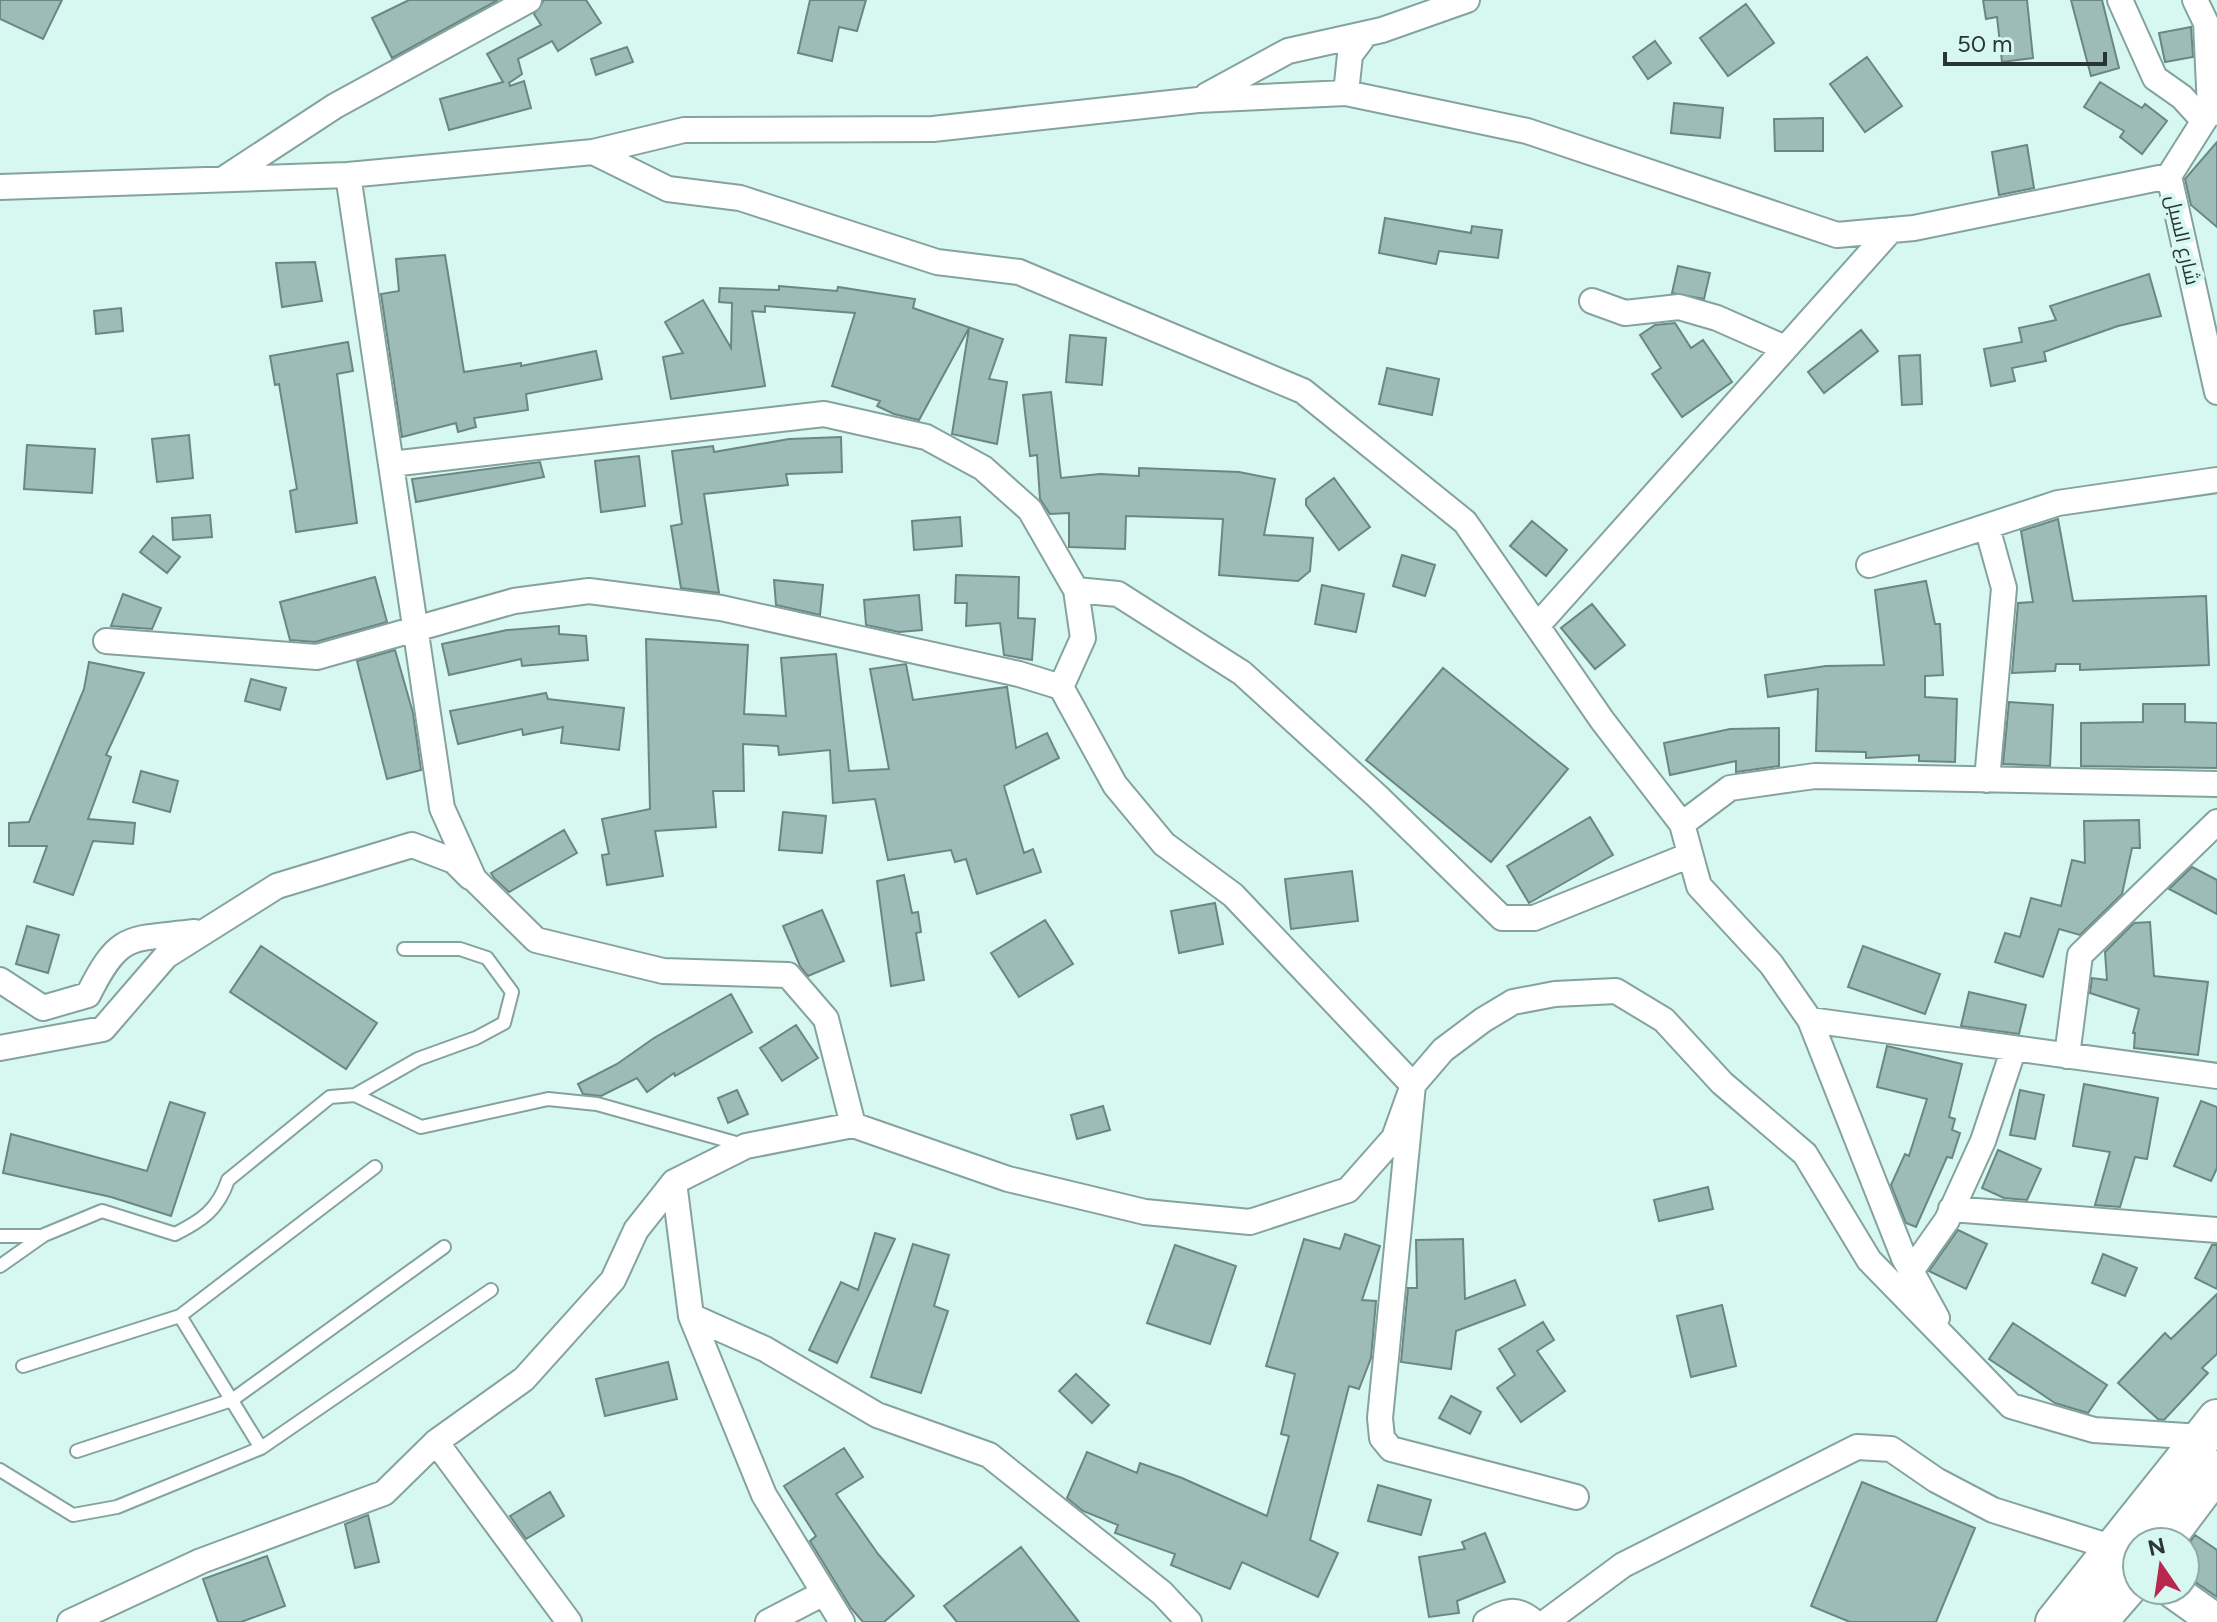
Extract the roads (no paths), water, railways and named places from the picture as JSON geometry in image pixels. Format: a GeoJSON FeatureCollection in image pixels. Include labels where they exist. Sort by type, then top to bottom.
{"type":"FeatureCollection","features":[{"type":"Feature","properties":{"kind":"main road"},"geometry":{"type":"LineString","coordinates":[[2171,1526],[2212,1442]]}},
{"type":"Feature","properties":{"kind":"main road"},"geometry":{"type":"LineString","coordinates":[[2154,1526],[2212,1442]]}},
{"type":"Feature","properties":{"kind":"main road"},"geometry":{"type":"LineString","coordinates":[[2055,1622],[2121,1569]]}},
{"type":"Feature","properties":{"kind":"main road"},"geometry":{"type":"LineString","coordinates":[[2097,1622],[2121,1578]]}},
{"type":"Feature","properties":{"kind":"street"},"geometry":{"type":"LineString","coordinates":[[223,179],[335,106],[529,0]]}},
{"type":"Feature","properties":{"kind":"street"},"geometry":{"type":"LineString","coordinates":[[1198,100],[1288,51],[1365,35],[1467,0]]}},
{"type":"Feature","properties":{"kind":"street"},"geometry":{"type":"LineString","coordinates":[[2120,0],[2155,78],[2182,97],[2212,111],[2206,23],[2195,0]]}},
{"type":"Feature","properties":{"kind":"street"},"geometry":{"type":"LineString","coordinates":[[1346,93],[1350,55],[1365,35]]}},
{"type":"Feature","properties":{"kind":"street"},"geometry":{"type":"LineString","coordinates":[[0,187],[348,175],[593,152],[684,130],[933,129],[1198,100],[1346,93],[1527,131],[1837,235],[1891,230],[2169,176]]}},
{"type":"Feature","properties":{"kind":"street","name":"شارع السبل"},"geometry":{"type":"LineString","coordinates":[[2212,111],[2169,176],[2207,296],[2217,392]]}},
{"type":"Feature","properties":{"kind":"street"},"geometry":{"type":"LineString","coordinates":[[593,152],[668,189],[740,198],[937,262],[1019,272],[1303,391],[1465,522],[1682,824],[1699,886],[1771,964],[1810,1020],[1911,1271],[1952,1344]]}},
{"type":"Feature","properties":{"kind":"street"},"geometry":{"type":"LineString","coordinates":[[348,175],[442,808],[474,879],[536,940]]}},
{"type":"Feature","properties":{"kind":"street"},"geometry":{"type":"LineString","coordinates":[[1537,626],[1891,230]]}},
{"type":"Feature","properties":{"kind":"street"},"geometry":{"type":"LineString","coordinates":[[1592,301],[1625,313],[1679,307],[1717,318],[1785,348]]}},
{"type":"Feature","properties":{"kind":"street"},"geometry":{"type":"LineString","coordinates":[[391,464],[824,414],[926,437],[983,468],[1030,510],[1076,590],[1083,638],[1061,687]]}},
{"type":"Feature","properties":{"kind":"street"},"geometry":{"type":"LineString","coordinates":[[1869,565],[2058,503],[2217,480]]}},
{"type":"Feature","properties":{"kind":"street"},"geometry":{"type":"LineString","coordinates":[[1987,527],[2004,588],[1987,780]]}},
{"type":"Feature","properties":{"kind":"street"},"geometry":{"type":"LineString","coordinates":[[1076,590],[1118,594],[1242,673],[1377,796],[1502,918],[1534,918],[1690,855]]}},
{"type":"Feature","properties":{"kind":"street"},"geometry":{"type":"LineString","coordinates":[[106,641],[317,657],[514,601],[589,591],[721,608],[1019,674],[1061,687],[1115,785],[1164,844],[1233,895],[1413,1085],[1380,1418],[1382,1438],[1391,1449],[1576,1497]]}},
{"type":"Feature","properties":{"kind":"street"},"geometry":{"type":"LineString","coordinates":[[1682,824],[1730,788],[1815,776],[2217,784]]}},
{"type":"Feature","properties":{"kind":"street"},"geometry":{"type":"LineString","coordinates":[[2067,1056],[2080,955],[2217,822]]}},
{"type":"Feature","properties":{"kind":"street"},"geometry":{"type":"LineString","coordinates":[[0,1048],[103,1029],[166,956],[277,886],[412,845],[454,861],[536,940],[663,971],[788,975],[826,1019],[853,1125]]}},
{"type":"Feature","properties":{"kind":"street"},"geometry":{"type":"LineString","coordinates":[[0,980],[43,1008],[88,995],[106,959],[129,940],[206,931]]}},
{"type":"Feature","properties":{"kind":"street"},"geometry":{"type":"LineString","coordinates":[[70,1622],[201,1561],[384,1493],[436,1442],[524,1379],[613,1280],[636,1230],[674,1182],[746,1146],[853,1125],[1023,1182],[1145,1212],[1250,1222],[1348,1190],[1394,1138],[1413,1085],[1443,1050],[1513,1002],[1555,994],[1616,991],[1664,1020],[1722,1083],[1805,1154],[1869,1260],[2011,1406],[2094,1430],[2212,1442]]}},
{"type":"Feature","properties":{"kind":"street"},"geometry":{"type":"LineString","coordinates":[[1810,1020],[2217,1076]]}},
{"type":"Feature","properties":{"kind":"street"},"geometry":{"type":"LineString","coordinates":[[1911,1271],[1951,1209],[1983,1141],[2014,1048]]}},
{"type":"Feature","properties":{"kind":"street"},"geometry":{"type":"LineString","coordinates":[[674,1182],[691,1316],[764,1495],[842,1622]]}},
{"type":"Feature","properties":{"kind":"street"},"geometry":{"type":"LineString","coordinates":[[1951,1209],[2217,1230]]}},
{"type":"Feature","properties":{"kind":"street"},"geometry":{"type":"LineString","coordinates":[[691,1316],[765,1349],[877,1415],[989,1455],[1162,1593],[1189,1622]]}},
{"type":"Feature","properties":{"kind":"street"},"geometry":{"type":"LineString","coordinates":[[436,1442],[569,1622]]}},
{"type":"Feature","properties":{"kind":"street"},"geometry":{"type":"LineString","coordinates":[[1546,1622],[1623,1565],[1857,1447],[1891,1449],[1936,1480],[1993,1510],[2121,1560]]}},
{"type":"Feature","properties":{"kind":"street"},"geometry":{"type":"LineString","coordinates":[[768,1622],[822,1594]]}},
{"type":"Feature","properties":{"kind":"street"},"geometry":{"type":"LineString","coordinates":[[2194,1606],[2217,1622]]}},
{"type":"Feature","properties":{"kind":"street"},"geometry":{"type":"LineString","coordinates":[[1486,1622],[1507,1610],[1523,1612],[1534,1622]]}},
{"type":"Feature","properties":{"kind":"lane"},"geometry":{"type":"LineString","coordinates":[[0,1266],[44,1235],[102,1211],[175,1234],[205,1219],[222,1198],[228,1180],[330,1097],[355,1095],[418,1059],[476,1038],[504,1023],[512,992],[487,958],[460,949],[404,949]]}},
{"type":"Feature","properties":{"kind":"lane"},"geometry":{"type":"LineString","coordinates":[[355,1095],[421,1127],[548,1099],[597,1104],[746,1146]]}},
{"type":"Feature","properties":{"kind":"lane"},"geometry":{"type":"LineString","coordinates":[[23,1366],[180,1316],[375,1167]]}},
{"type":"Feature","properties":{"kind":"lane"},"geometry":{"type":"LineString","coordinates":[[0,1236],[44,1235]]}},
{"type":"Feature","properties":{"kind":"lane"},"geometry":{"type":"LineString","coordinates":[[77,1451],[232,1400],[444,1247]]}},
{"type":"Feature","properties":{"kind":"lane"},"geometry":{"type":"LineString","coordinates":[[0,1470],[73,1515],[117,1507],[261,1448],[491,1290]]}},
{"type":"Feature","properties":{"kind":"lane"},"geometry":{"type":"LineString","coordinates":[[180,1316],[261,1448]]}}]}
